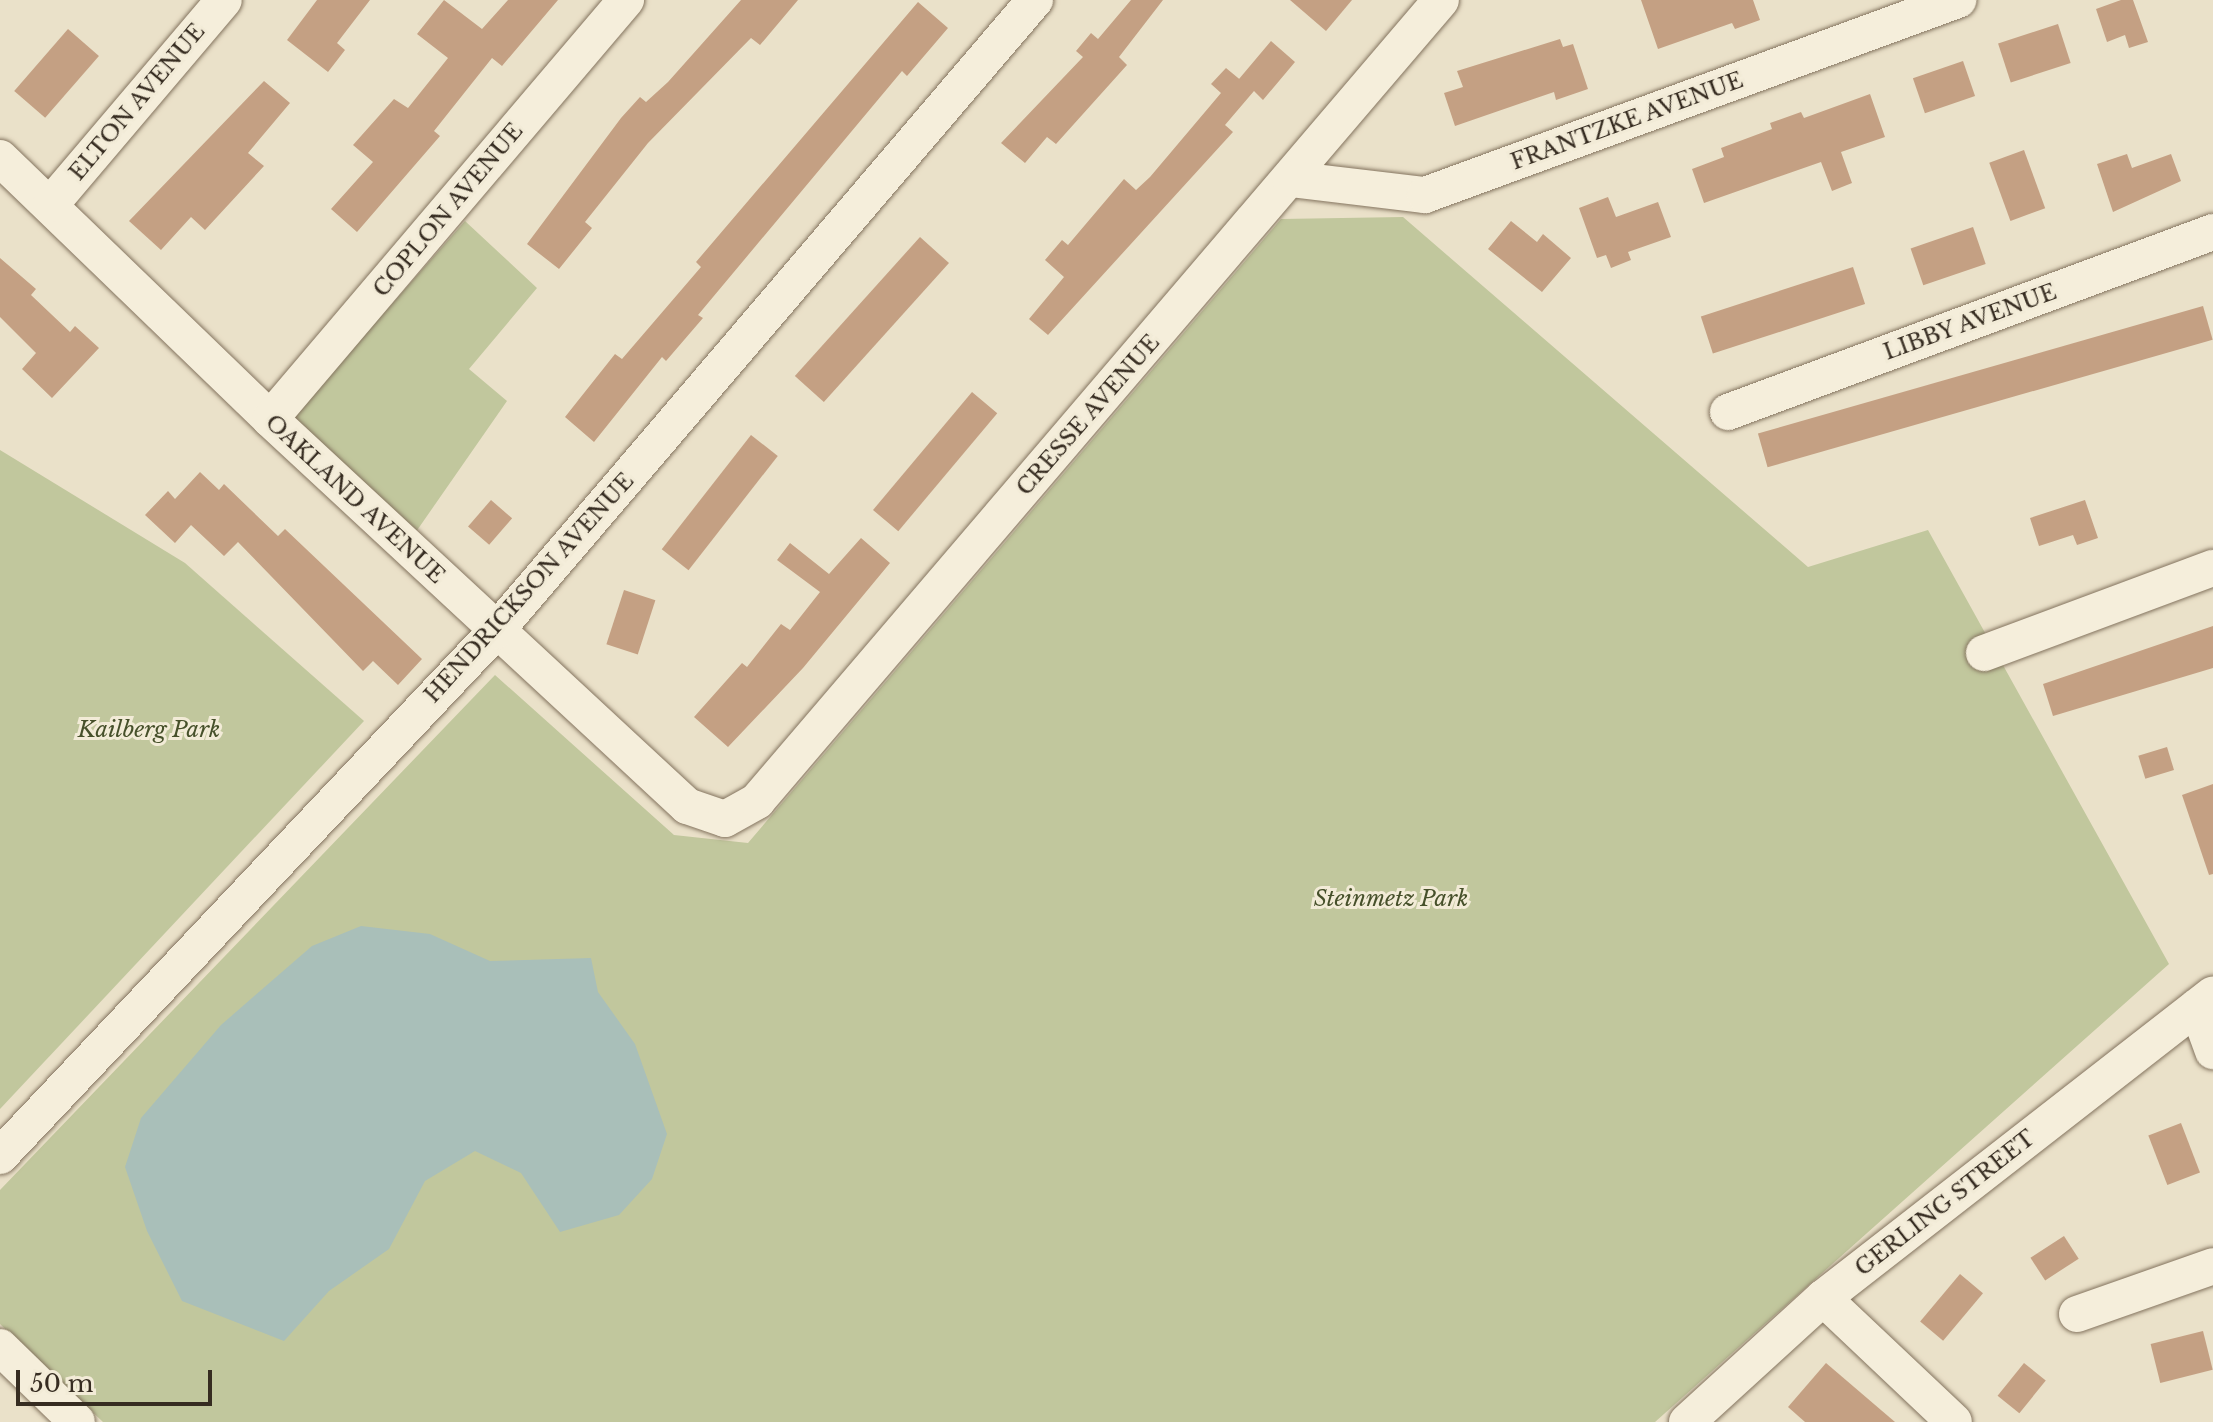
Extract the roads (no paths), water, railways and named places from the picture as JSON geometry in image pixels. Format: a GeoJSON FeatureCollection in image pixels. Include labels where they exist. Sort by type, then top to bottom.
{"type":"FeatureCollection","features":[{"type":"Feature","properties":{"kind":"street","name":"ELTON AVENUE"},"geometry":{"type":"LineString","coordinates":[[51,204],[224,0]]}},
{"type":"Feature","properties":{"kind":"street","name":"COPLON AVENUE"},"geometry":{"type":"LineString","coordinates":[[270,419],[626,0]]}},
{"type":"Feature","properties":{"kind":"street","name":"HENDRICKSON AVENUE"},"geometry":{"type":"LineString","coordinates":[[0,1156],[496,631],[1035,0]]}},
{"type":"Feature","properties":{"kind":"street","name":"CRESSE AVENUE"},"geometry":{"type":"LineString","coordinates":[[725,819],[757,801],[1441,0]]}},
{"type":"Feature","properties":{"kind":"street","name":"FRANTZKE AVENUE"},"geometry":{"type":"LineString","coordinates":[[1290,179],[1425,195],[1958,0]]}},
{"type":"Feature","properties":{"kind":"street","name":"OAKLAND AVENUE"},"geometry":{"type":"LineString","coordinates":[[0,158],[270,419],[687,806],[725,819]]}},
{"type":"Feature","properties":{"kind":"street","name":"LIBBY AVENUE"},"geometry":{"type":"LineString","coordinates":[[1728,412],[2213,232]]}},
{"type":"Feature","properties":{"kind":"street"},"geometry":{"type":"LineString","coordinates":[[1984,653],[2213,568]]}},
{"type":"Feature","properties":{"kind":"street"},"geometry":{"type":"LineString","coordinates":[[2205,1001],[2213,1051]]}},
{"type":"Feature","properties":{"kind":"street","name":"GERLING STREET"},"geometry":{"type":"LineString","coordinates":[[1687,1422],[1823,1298],[2205,1001]]}},
{"type":"Feature","properties":{"kind":"street"},"geometry":{"type":"LineString","coordinates":[[2077,1314],[2213,1266]]}},
{"type":"Feature","properties":{"kind":"street"},"geometry":{"type":"LineString","coordinates":[[1823,1298],[1954,1422]]}},
{"type":"Feature","properties":{"kind":"street"},"geometry":{"type":"LineString","coordinates":[[0,1347],[77,1422]]}},
{"type":"Feature","properties":{"kind":"water"},"geometry":{"type":"Polygon","coordinates":[[[361,926],[430,934],[490,961],[591,958],[598,992],[635,1044],[667,1134],[652,1179],[619,1215],[560,1232],[521,1173],[475,1151],[425,1181],[389,1249],[329,1291],[284,1341],[182,1301],[147,1231],[125,1167],[141,1118],[221,1025],[312,946],[361,926]]]}},
{"type":"Feature","properties":{"kind":"park label","name":"Kailberg Park"},"geometry":{"type":"Point","coordinates":[149,730]}},
{"type":"Feature","properties":{"kind":"park label","name":"Steinmetz Park"},"geometry":{"type":"Point","coordinates":[1391,899]}}]}
